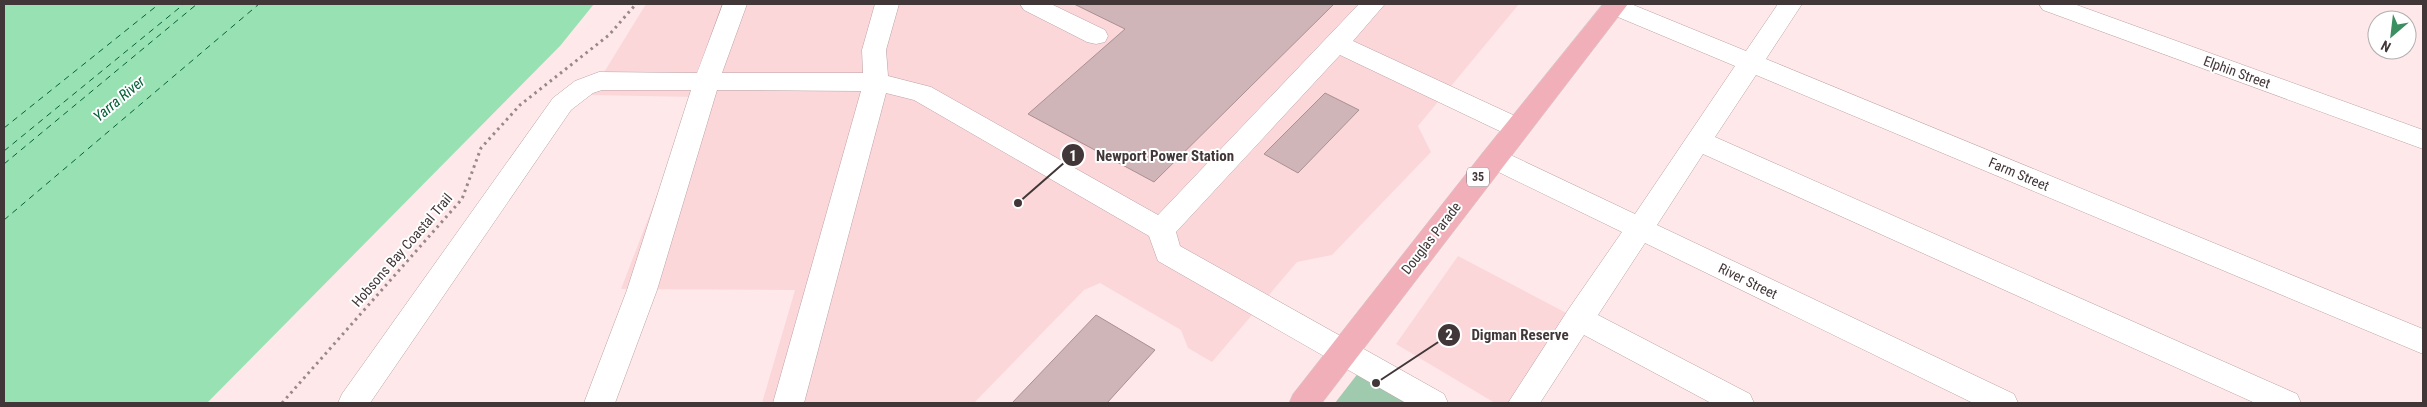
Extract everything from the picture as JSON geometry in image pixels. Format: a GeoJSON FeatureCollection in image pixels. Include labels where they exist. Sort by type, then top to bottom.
{"type":"FeatureCollection","features":[{"type":"Feature","properties":{"kind":"main road","name":"Douglas Parade"},"geometry":{"type":"LineString","coordinates":[[1304,403],[1493,158],[1615,5]]}},
{"type":"Feature","properties":{"kind":"street"},"geometry":{"type":"LineString","coordinates":[[599,403],[642,290],[708,80],[735,4]]}},
{"type":"Feature","properties":{"kind":"street"},"geometry":{"type":"LineString","coordinates":[[788,403],[876,82],[874,50],[887,4]]}},
{"type":"Feature","properties":{"kind":"street"},"geometry":{"type":"LineString","coordinates":[[1032,4],[1096,36]]}},
{"type":"Feature","properties":{"kind":"street"},"geometry":{"type":"LineString","coordinates":[[1161,230],[1373,4]]}},
{"type":"Feature","properties":{"kind":"street"},"geometry":{"type":"LineString","coordinates":[[1523,403],[1578,318],[1640,229],[1790,4]]}},
{"type":"Feature","properties":{"kind":"street","name":"Elphin Street"},"geometry":{"type":"LineString","coordinates":[[2051,4],[2423,140]]}},
{"type":"Feature","properties":{"kind":"street","name":"Farm Street"},"geometry":{"type":"LineString","coordinates":[[1615,5],[2423,342]]}},
{"type":"Feature","properties":{"kind":"street"},"geometry":{"type":"LineString","coordinates":[[1342,37],[1523,121]]}},
{"type":"Feature","properties":{"kind":"street"},"geometry":{"type":"LineString","coordinates":[[353,403],[562,104],[584,87],[599,81],[708,80],[876,82],[922,93],[1161,230],[1168,253],[1433,403]]}},
{"type":"Feature","properties":{"kind":"street"},"geometry":{"type":"LineString","coordinates":[[1698,141],[2286,403]]}},
{"type":"Feature","properties":{"kind":"street","name":"River Street"},"geometry":{"type":"LineString","coordinates":[[1493,158],[2003,403]]}},
{"type":"Feature","properties":{"kind":"street"},"geometry":{"type":"LineString","coordinates":[[1578,318],[1739,403]]}},
{"type":"Feature","properties":{"kind":"path","name":"Hobsons Bay Coastal Trail"},"geometry":{"type":"LineString","coordinates":[[282,403],[462,199],[481,148],[520,105],[608,35],[636,4]]}},
{"type":"Feature","properties":{"kind":"shaded area"},"geometry":{"type":"Polygon","coordinates":[[[646,4],[1519,4],[1418,126],[1431,152],[1332,255],[1297,262],[1212,362],[1188,348],[1181,330],[1100,283],[1084,290],[974,403],[762,403],[795,290],[621,289],[695,97],[590,95],[646,4]]]}},
{"type":"Feature","properties":{"kind":"shaded area"},"geometry":{"type":"Polygon","coordinates":[[[1458,256],[1572,316],[1512,403],[1495,403],[1396,344],[1458,256]]]}},
{"type":"Feature","properties":{"kind":"shaded area"},"geometry":{"type":"Polygon","coordinates":[[[1366,363],[1436,403],[1335,403],[1366,363]]]}},
{"type":"Feature","properties":{"kind":"water","name":"Yarra River"},"geometry":{"type":"Polygon","coordinates":[[[4,4],[594,4],[560,46],[207,403],[4,403],[4,4]]]}},
{"type":"Feature","properties":{"kind":"building"},"geometry":{"type":"Polygon","coordinates":[[[1074,4],[1334,4],[1154,182],[1028,114],[1125,29],[1074,4]]]}},
{"type":"Feature","properties":{"kind":"building"},"geometry":{"type":"Polygon","coordinates":[[[1325,93],[1359,110],[1298,173],[1264,154],[1325,93]]]}},
{"type":"Feature","properties":{"kind":"building"},"geometry":{"type":"Polygon","coordinates":[[[1096,315],[1155,350],[1107,403],[1012,403],[1096,315]]]}},
{"type":"Feature","properties":{"kind":"ferry route"},"geometry":{"type":"LineString","coordinates":[[4,128],[159,4]]}},
{"type":"Feature","properties":{"kind":"ferry route"},"geometry":{"type":"LineString","coordinates":[[4,151],[184,4]]}},
{"type":"Feature","properties":{"kind":"ferry route"},"geometry":{"type":"LineString","coordinates":[[4,164],[197,4]]}},
{"type":"Feature","properties":{"kind":"ferry route"},"geometry":{"type":"LineString","coordinates":[[4,220],[259,4]]}},
{"type":"Feature","properties":{"kind":"place","name":"Newport Power Station"},"geometry":{"type":"Point","coordinates":[1018,203]}},
{"type":"Feature","properties":{"kind":"place","name":"Digman Reserve"},"geometry":{"type":"Point","coordinates":[1376,383]}}]}
